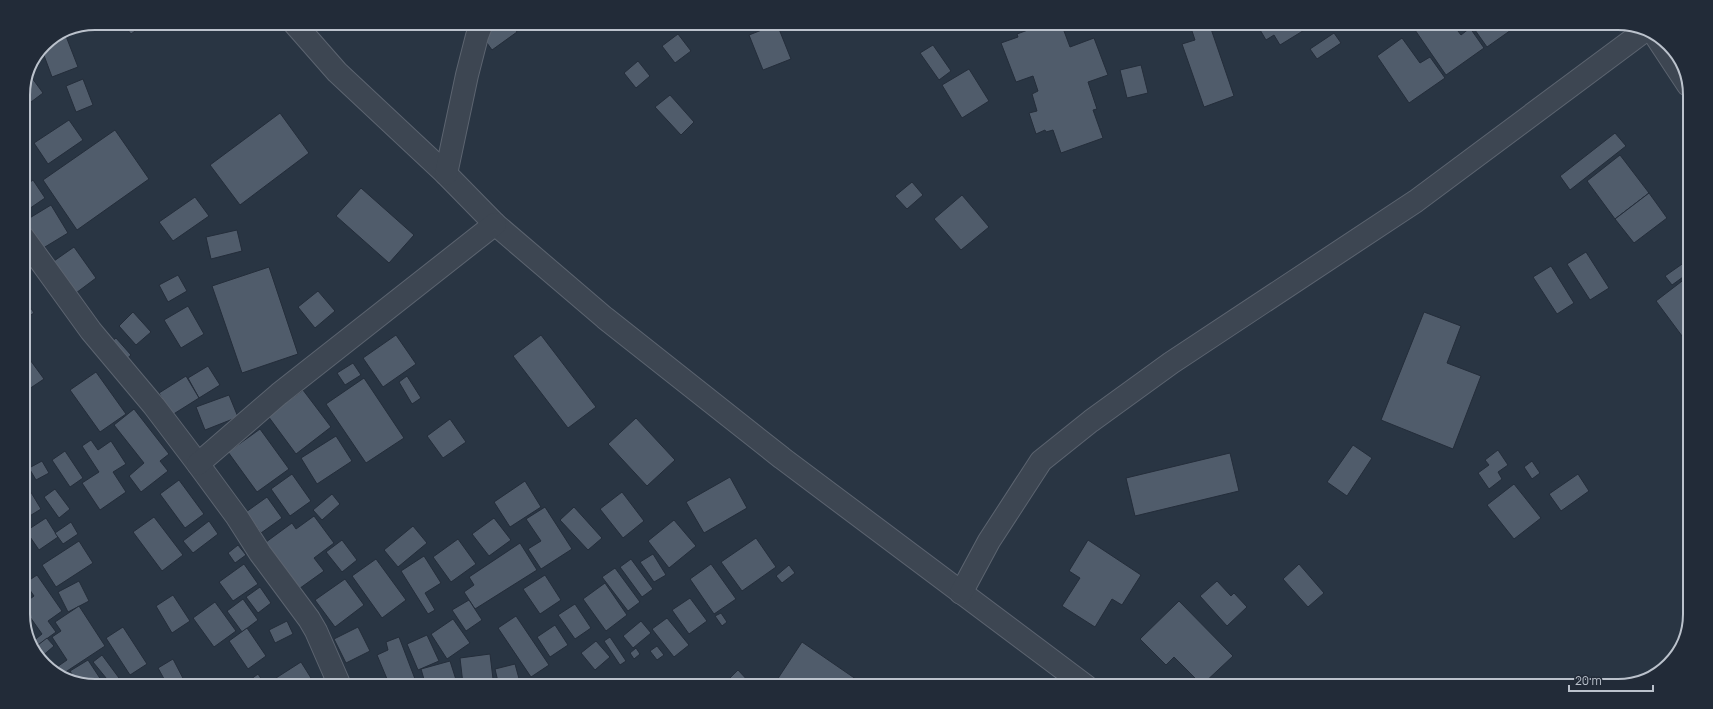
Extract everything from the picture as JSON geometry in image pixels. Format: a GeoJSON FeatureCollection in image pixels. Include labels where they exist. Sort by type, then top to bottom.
{"type":"FeatureCollection","features":[{"type":"Feature","properties":{"kind":"street"},"geometry":{"type":"LineString","coordinates":[[300,30],[337,72],[446,174],[495,224],[605,318],[782,458],[1077,679]]}},
{"type":"Feature","properties":{"kind":"street"},"geometry":{"type":"LineString","coordinates":[[446,174],[457,116],[479,30]]}},
{"type":"Feature","properties":{"kind":"street"},"geometry":{"type":"LineString","coordinates":[[961,593],[989,541],[1041,461],[1091,421],[1171,363],[1416,201],[1640,34]]}},
{"type":"Feature","properties":{"kind":"street"},"geometry":{"type":"LineString","coordinates":[[1665,50],[1678,69]]}},
{"type":"Feature","properties":{"kind":"street"},"geometry":{"type":"LineString","coordinates":[[198,464],[279,394],[495,224]]}},
{"type":"Feature","properties":{"kind":"street"},"geometry":{"type":"LineString","coordinates":[[30,247],[91,331],[154,406],[237,517],[260,553],[309,619],[316,631],[337,679]]}},
{"type":"Feature","properties":{"kind":"building"},"geometry":{"type":"Polygon","coordinates":[[[128,30],[136,30],[131,34],[128,30]]]}},
{"type":"Feature","properties":{"kind":"building"},"geometry":{"type":"Polygon","coordinates":[[[490,30],[516,30],[517,32],[492,50],[482,36],[490,30]]]}},
{"type":"Feature","properties":{"kind":"building"},"geometry":{"type":"Polygon","coordinates":[[[762,30],[779,30],[791,59],[763,70],[749,35],[762,30]]]}},
{"type":"Feature","properties":{"kind":"building"},"geometry":{"type":"Polygon","coordinates":[[[1028,30],[1064,30],[1070,47],[1094,38],[1108,75],[1088,82],[1097,109],[1093,110],[1103,138],[1061,153],[1053,130],[1046,132],[1045,130],[1036,134],[1029,113],[1037,111],[1032,94],[1038,91],[1033,76],[1016,82],[1001,43],[1018,37],[1017,34],[1028,30]]]}},
{"type":"Feature","properties":{"kind":"building"},"geometry":{"type":"Polygon","coordinates":[[[1192,30],[1211,30],[1234,96],[1204,107],[1182,44],[1195,40],[1192,30]]]}},
{"type":"Feature","properties":{"kind":"building"},"geometry":{"type":"Polygon","coordinates":[[[1260,30],[1304,30],[1280,45],[1274,35],[1266,40],[1260,30]]]}},
{"type":"Feature","properties":{"kind":"building"},"geometry":{"type":"Polygon","coordinates":[[[1415,30],[1457,30],[1461,35],[1467,30],[1471,30],[1484,48],[1446,75],[1415,30]]]}},
{"type":"Feature","properties":{"kind":"building"},"geometry":{"type":"Polygon","coordinates":[[[1475,30],[1511,30],[1487,47],[1475,30]]]}},
{"type":"Feature","properties":{"kind":"building"},"geometry":{"type":"Polygon","coordinates":[[[1334,33],[1341,43],[1317,59],[1310,49],[1334,33]]]}},
{"type":"Feature","properties":{"kind":"building"},"geometry":{"type":"Polygon","coordinates":[[[678,34],[691,51],[675,63],[662,46],[678,34]]]}},
{"type":"Feature","properties":{"kind":"building"},"geometry":{"type":"Polygon","coordinates":[[[66,37],[78,67],[52,77],[44,54],[52,46],[66,37]]]}},
{"type":"Feature","properties":{"kind":"building"},"geometry":{"type":"Polygon","coordinates":[[[1402,38],[1420,63],[1430,57],[1445,78],[1409,103],[1377,56],[1402,38]]]}},
{"type":"Feature","properties":{"kind":"building"},"geometry":{"type":"Polygon","coordinates":[[[933,45],[951,71],[939,80],[920,53],[933,45]]]}},
{"type":"Feature","properties":{"kind":"building"},"geometry":{"type":"Polygon","coordinates":[[[638,61],[650,76],[636,88],[624,73],[638,61]]]}},
{"type":"Feature","properties":{"kind":"building"},"geometry":{"type":"Polygon","coordinates":[[[1141,65],[1148,93],[1127,98],[1120,70],[1141,65]]]}},
{"type":"Feature","properties":{"kind":"building"},"geometry":{"type":"Polygon","coordinates":[[[969,69],[989,101],[962,118],[942,85],[969,69]]]}},
{"type":"Feature","properties":{"kind":"building"},"geometry":{"type":"Polygon","coordinates":[[[32,78],[43,93],[30,103],[32,78]]]}},
{"type":"Feature","properties":{"kind":"building"},"geometry":{"type":"Polygon","coordinates":[[[83,79],[93,105],[76,112],[66,86],[83,79]]]}},
{"type":"Feature","properties":{"kind":"building"},"geometry":{"type":"Polygon","coordinates":[[[670,95],[694,122],[681,135],[655,107],[670,95]]]}},
{"type":"Feature","properties":{"kind":"building"},"geometry":{"type":"Polygon","coordinates":[[[280,113],[309,153],[240,205],[210,165],[280,113]]]}},
{"type":"Feature","properties":{"kind":"building"},"geometry":{"type":"Polygon","coordinates":[[[69,120],[83,140],[48,164],[34,143],[69,120]]]}},
{"type":"Feature","properties":{"kind":"building"},"geometry":{"type":"Polygon","coordinates":[[[115,130],[149,179],[77,230],[43,180],[115,130]]]}},
{"type":"Feature","properties":{"kind":"building"},"geometry":{"type":"Polygon","coordinates":[[[1615,133],[1626,146],[1570,190],[1560,176],[1615,133]]]}},
{"type":"Feature","properties":{"kind":"building"},"geometry":{"type":"Polygon","coordinates":[[[1620,155],[1649,193],[1615,219],[1587,181],[1620,155]]]}},
{"type":"Feature","properties":{"kind":"building"},"geometry":{"type":"Polygon","coordinates":[[[33,180],[45,198],[30,208],[30,182],[33,180]]]}},
{"type":"Feature","properties":{"kind":"building"},"geometry":{"type":"Polygon","coordinates":[[[912,182],[923,195],[907,209],[895,196],[912,182]]]}},
{"type":"Feature","properties":{"kind":"building"},"geometry":{"type":"Polygon","coordinates":[[[361,188],[414,235],[389,263],[336,216],[361,188]]]}},
{"type":"Feature","properties":{"kind":"building"},"geometry":{"type":"Polygon","coordinates":[[[1649,193],[1667,218],[1634,243],[1615,219],[1649,193]]]}},
{"type":"Feature","properties":{"kind":"building"},"geometry":{"type":"Polygon","coordinates":[[[962,195],[989,227],[961,250],[934,219],[962,195]]]}},
{"type":"Feature","properties":{"kind":"building"},"geometry":{"type":"Polygon","coordinates":[[[195,197],[209,216],[173,241],[159,222],[195,197]]]}},
{"type":"Feature","properties":{"kind":"building"},"geometry":{"type":"Polygon","coordinates":[[[51,205],[68,233],[40,250],[30,234],[30,218],[51,205]]]}},
{"type":"Feature","properties":{"kind":"building"},"geometry":{"type":"Polygon","coordinates":[[[237,230],[242,251],[211,259],[206,237],[237,230]]]}},
{"type":"Feature","properties":{"kind":"building"},"geometry":{"type":"Polygon","coordinates":[[[74,247],[96,278],[76,293],[54,261],[74,247]]]}},
{"type":"Feature","properties":{"kind":"building"},"geometry":{"type":"Polygon","coordinates":[[[1586,252],[1609,288],[1590,300],[1567,264],[1586,252]]]}},
{"type":"Feature","properties":{"kind":"building"},"geometry":{"type":"Polygon","coordinates":[[[1683,263],[1683,277],[1672,285],[1665,276],[1683,263]]]}},
{"type":"Feature","properties":{"kind":"building"},"geometry":{"type":"Polygon","coordinates":[[[1551,266],[1574,303],[1557,314],[1533,277],[1551,266]]]}},
{"type":"Feature","properties":{"kind":"building"},"geometry":{"type":"Polygon","coordinates":[[[269,267],[298,354],[242,373],[212,286],[269,267]]]}},
{"type":"Feature","properties":{"kind":"building"},"geometry":{"type":"Polygon","coordinates":[[[178,275],[187,291],[168,302],[159,285],[178,275]]]}},
{"type":"Feature","properties":{"kind":"building"},"geometry":{"type":"Polygon","coordinates":[[[1683,280],[1683,337],[1656,301],[1683,280]]]}},
{"type":"Feature","properties":{"kind":"building"},"geometry":{"type":"Polygon","coordinates":[[[318,291],[335,311],[315,328],[298,307],[318,291]]]}},
{"type":"Feature","properties":{"kind":"building"},"geometry":{"type":"Polygon","coordinates":[[[188,306],[204,334],[181,348],[164,320],[188,306]]]}},
{"type":"Feature","properties":{"kind":"building"},"geometry":{"type":"Polygon","coordinates":[[[30,307],[34,313],[30,316],[30,307]]]}},
{"type":"Feature","properties":{"kind":"building"},"geometry":{"type":"Polygon","coordinates":[[[133,312],[151,332],[136,345],[119,326],[133,312]]]}},
{"type":"Feature","properties":{"kind":"building"},"geometry":{"type":"Polygon","coordinates":[[[1424,312],[1461,326],[1447,363],[1481,376],[1453,449],[1381,420],[1424,312]]]}},
{"type":"Feature","properties":{"kind":"building"},"geometry":{"type":"Polygon","coordinates":[[[396,335],[416,364],[383,387],[363,358],[396,335]]]}},
{"type":"Feature","properties":{"kind":"building"},"geometry":{"type":"Polygon","coordinates":[[[541,335],[596,407],[568,428],[513,356],[541,335]]]}},
{"type":"Feature","properties":{"kind":"building"},"geometry":{"type":"Polygon","coordinates":[[[116,338],[131,355],[122,363],[107,345],[116,338]]]}},
{"type":"Feature","properties":{"kind":"building"},"geometry":{"type":"Polygon","coordinates":[[[30,360],[44,379],[30,388],[30,360]]]}},
{"type":"Feature","properties":{"kind":"building"},"geometry":{"type":"Polygon","coordinates":[[[353,363],[361,375],[345,385],[337,373],[353,363]]]}},
{"type":"Feature","properties":{"kind":"building"},"geometry":{"type":"Polygon","coordinates":[[[208,366],[220,385],[199,398],[188,378],[208,366]]]}},
{"type":"Feature","properties":{"kind":"building"},"geometry":{"type":"Polygon","coordinates":[[[96,372],[126,414],[100,432],[70,390],[96,372]]]}},
{"type":"Feature","properties":{"kind":"building"},"geometry":{"type":"Polygon","coordinates":[[[186,376],[199,398],[172,415],[159,393],[186,376]]]}},
{"type":"Feature","properties":{"kind":"building"},"geometry":{"type":"Polygon","coordinates":[[[407,376],[421,398],[412,404],[399,382],[407,376]]]}},
{"type":"Feature","properties":{"kind":"building"},"geometry":{"type":"Polygon","coordinates":[[[364,378],[404,438],[366,463],[326,404],[364,378]]]}},
{"type":"Feature","properties":{"kind":"building"},"geometry":{"type":"Polygon","coordinates":[[[303,390],[331,427],[296,454],[268,416],[303,390]]]}},
{"type":"Feature","properties":{"kind":"building"},"geometry":{"type":"Polygon","coordinates":[[[229,395],[238,417],[205,430],[196,407],[229,395]]]}},
{"type":"Feature","properties":{"kind":"building"},"geometry":{"type":"Polygon","coordinates":[[[134,409],[169,454],[160,461],[168,471],[141,492],[129,476],[144,463],[114,425],[134,409]]]}},
{"type":"Feature","properties":{"kind":"building"},"geometry":{"type":"Polygon","coordinates":[[[636,418],[675,460],[647,486],[608,444],[636,418]]]}},
{"type":"Feature","properties":{"kind":"building"},"geometry":{"type":"Polygon","coordinates":[[[450,419],[466,442],[443,458],[427,436],[450,419]]]}},
{"type":"Feature","properties":{"kind":"building"},"geometry":{"type":"Polygon","coordinates":[[[260,429],[289,469],[257,492],[228,452],[260,429]]]}},
{"type":"Feature","properties":{"kind":"building"},"geometry":{"type":"Polygon","coordinates":[[[336,436],[352,461],[317,484],[301,458],[336,436]]]}},
{"type":"Feature","properties":{"kind":"building"},"geometry":{"type":"Polygon","coordinates":[[[91,440],[98,450],[111,441],[126,464],[113,472],[126,492],[100,510],[82,483],[99,472],[82,446],[91,440]]]}},
{"type":"Feature","properties":{"kind":"building"},"geometry":{"type":"Polygon","coordinates":[[[1353,445],[1372,458],[1347,496],[1327,482],[1353,445]]]}},
{"type":"Feature","properties":{"kind":"building"},"geometry":{"type":"Polygon","coordinates":[[[1498,450],[1508,465],[1498,472],[1502,479],[1489,489],[1478,473],[1489,465],[1485,460],[1498,450]]]}},
{"type":"Feature","properties":{"kind":"building"},"geometry":{"type":"Polygon","coordinates":[[[65,451],[83,478],[70,487],[52,460],[65,451]]]}},
{"type":"Feature","properties":{"kind":"building"},"geometry":{"type":"Polygon","coordinates":[[[1230,453],[1239,491],[1135,516],[1126,478],[1230,453]]]}},
{"type":"Feature","properties":{"kind":"building"},"geometry":{"type":"Polygon","coordinates":[[[42,461],[49,473],[36,480],[30,467],[42,461]]]}},
{"type":"Feature","properties":{"kind":"building"},"geometry":{"type":"Polygon","coordinates":[[[1532,461],[1540,473],[1532,479],[1524,467],[1532,461]]]}},
{"type":"Feature","properties":{"kind":"building"},"geometry":{"type":"Polygon","coordinates":[[[292,474],[311,501],[290,516],[271,489],[292,474]]]}},
{"type":"Feature","properties":{"kind":"building"},"geometry":{"type":"Polygon","coordinates":[[[1578,474],[1589,491],[1561,511],[1549,494],[1578,474]]]}},
{"type":"Feature","properties":{"kind":"building"},"geometry":{"type":"Polygon","coordinates":[[[730,477],[747,508],[704,533],[686,502],[730,477]]]}},
{"type":"Feature","properties":{"kind":"building"},"geometry":{"type":"Polygon","coordinates":[[[179,480],[204,514],[185,528],[160,494],[179,480]]]}},
{"type":"Feature","properties":{"kind":"building"},"geometry":{"type":"Polygon","coordinates":[[[525,481],[541,507],[510,527],[494,502],[525,481]]]}},
{"type":"Feature","properties":{"kind":"building"},"geometry":{"type":"Polygon","coordinates":[[[1514,484],[1541,518],[1514,539],[1487,505],[1514,484]]]}},
{"type":"Feature","properties":{"kind":"building"},"geometry":{"type":"Polygon","coordinates":[[[55,489],[70,509],[59,518],[44,497],[55,489]]]}},
{"type":"Feature","properties":{"kind":"building"},"geometry":{"type":"Polygon","coordinates":[[[30,491],[41,509],[30,516],[30,491]]]}},
{"type":"Feature","properties":{"kind":"building"},"geometry":{"type":"Polygon","coordinates":[[[622,492],[644,521],[623,538],[600,509],[622,492]]]}},
{"type":"Feature","properties":{"kind":"building"},"geometry":{"type":"Polygon","coordinates":[[[332,494],[340,504],[322,520],[313,510],[332,494]]]}},
{"type":"Feature","properties":{"kind":"building"},"geometry":{"type":"Polygon","coordinates":[[[267,497],[282,518],[261,533],[246,512],[267,497]]]}},
{"type":"Feature","properties":{"kind":"building"},"geometry":{"type":"Polygon","coordinates":[[[545,507],[572,549],[541,569],[528,549],[541,541],[526,519],[545,507]]]}},
{"type":"Feature","properties":{"kind":"building"},"geometry":{"type":"Polygon","coordinates":[[[574,507],[602,538],[588,550],[560,520],[574,507]]]}},
{"type":"Feature","properties":{"kind":"building"},"geometry":{"type":"Polygon","coordinates":[[[314,516],[334,543],[314,558],[324,571],[296,591],[262,545],[292,523],[296,529],[314,516]]]}},
{"type":"Feature","properties":{"kind":"building"},"geometry":{"type":"Polygon","coordinates":[[[154,517],[183,555],[162,571],[133,532],[154,517]]]}},
{"type":"Feature","properties":{"kind":"building"},"geometry":{"type":"Polygon","coordinates":[[[46,518],[58,537],[39,550],[30,537],[30,528],[46,518]]]}},
{"type":"Feature","properties":{"kind":"building"},"geometry":{"type":"Polygon","coordinates":[[[494,518],[511,540],[489,556],[472,534],[494,518]]]}},
{"type":"Feature","properties":{"kind":"building"},"geometry":{"type":"Polygon","coordinates":[[[674,520],[696,546],[669,568],[648,541],[674,520]]]}},
{"type":"Feature","properties":{"kind":"building"},"geometry":{"type":"Polygon","coordinates":[[[209,521],[218,534],[193,553],[183,541],[209,521]]]}},
{"type":"Feature","properties":{"kind":"building"},"geometry":{"type":"Polygon","coordinates":[[[71,522],[78,534],[63,544],[55,533],[71,522]]]}},
{"type":"Feature","properties":{"kind":"building"},"geometry":{"type":"Polygon","coordinates":[[[413,526],[427,543],[398,567],[384,550],[413,526]]]}},
{"type":"Feature","properties":{"kind":"building"},"geometry":{"type":"Polygon","coordinates":[[[756,538],[776,567],[742,591],[721,562],[756,538]]]}},
{"type":"Feature","properties":{"kind":"building"},"geometry":{"type":"Polygon","coordinates":[[[458,539],[476,564],[451,582],[433,557],[458,539]]]}},
{"type":"Feature","properties":{"kind":"building"},"geometry":{"type":"Polygon","coordinates":[[[342,540],[357,560],[342,572],[326,552],[342,540]]]}},
{"type":"Feature","properties":{"kind":"building"},"geometry":{"type":"Polygon","coordinates":[[[1088,540],[1141,575],[1122,605],[1112,599],[1095,627],[1062,606],[1080,578],[1069,571],[1088,540]]]}},
{"type":"Feature","properties":{"kind":"building"},"geometry":{"type":"Polygon","coordinates":[[[79,541],[93,563],[56,587],[42,565],[79,541]]]}},
{"type":"Feature","properties":{"kind":"building"},"geometry":{"type":"Polygon","coordinates":[[[520,543],[537,570],[475,609],[464,592],[474,585],[469,577],[520,543]]]}},
{"type":"Feature","properties":{"kind":"building"},"geometry":{"type":"Polygon","coordinates":[[[238,545],[246,555],[235,563],[228,553],[238,545]]]}},
{"type":"Feature","properties":{"kind":"building"},"geometry":{"type":"Polygon","coordinates":[[[653,554],[666,575],[654,582],[640,562],[653,554]]]}},
{"type":"Feature","properties":{"kind":"building"},"geometry":{"type":"Polygon","coordinates":[[[424,556],[441,583],[425,593],[435,610],[428,614],[401,571],[424,556]]]}},
{"type":"Feature","properties":{"kind":"building"},"geometry":{"type":"Polygon","coordinates":[[[376,559],[406,600],[382,618],[352,576],[376,559]]]}},
{"type":"Feature","properties":{"kind":"building"},"geometry":{"type":"Polygon","coordinates":[[[631,559],[653,589],[642,597],[620,567],[631,559]]]}},
{"type":"Feature","properties":{"kind":"building"},"geometry":{"type":"Polygon","coordinates":[[[244,564],[258,584],[233,601],[219,582],[244,564]]]}},
{"type":"Feature","properties":{"kind":"building"},"geometry":{"type":"Polygon","coordinates":[[[711,564],[736,599],[714,614],[690,579],[711,564]]]}},
{"type":"Feature","properties":{"kind":"building"},"geometry":{"type":"Polygon","coordinates":[[[1299,564],[1324,593],[1308,607],[1283,579],[1299,564]]]}},
{"type":"Feature","properties":{"kind":"building"},"geometry":{"type":"Polygon","coordinates":[[[789,565],[795,573],[782,583],[776,576],[789,565]]]}},
{"type":"Feature","properties":{"kind":"building"},"geometry":{"type":"Polygon","coordinates":[[[615,568],[640,602],[628,611],[602,577],[615,568]]]}},
{"type":"Feature","properties":{"kind":"building"},"geometry":{"type":"Polygon","coordinates":[[[37,575],[62,611],[48,621],[56,632],[38,645],[35,639],[42,634],[30,617],[30,599],[34,596],[30,590],[30,580],[37,575]]]}},
{"type":"Feature","properties":{"kind":"building"},"geometry":{"type":"Polygon","coordinates":[[[545,575],[561,600],[540,614],[523,589],[545,575]]]}},
{"type":"Feature","properties":{"kind":"building"},"geometry":{"type":"Polygon","coordinates":[[[345,579],[364,605],[335,627],[315,600],[345,579]]]}},
{"type":"Feature","properties":{"kind":"building"},"geometry":{"type":"Polygon","coordinates":[[[79,581],[89,601],[68,612],[58,592],[79,581]]]}},
{"type":"Feature","properties":{"kind":"building"},"geometry":{"type":"Polygon","coordinates":[[[1217,581],[1231,596],[1234,593],[1247,607],[1227,626],[1200,596],[1217,581]]]}},
{"type":"Feature","properties":{"kind":"building"},"geometry":{"type":"Polygon","coordinates":[[[605,583],[627,615],[606,631],[583,599],[605,583]]]}},
{"type":"Feature","properties":{"kind":"building"},"geometry":{"type":"Polygon","coordinates":[[[260,587],[271,603],[258,613],[246,597],[260,587]]]}},
{"type":"Feature","properties":{"kind":"building"},"geometry":{"type":"Polygon","coordinates":[[[173,595],[190,621],[172,633],[156,606],[173,595]]]}},
{"type":"Feature","properties":{"kind":"building"},"geometry":{"type":"Polygon","coordinates":[[[690,598],[707,621],[689,634],[672,610],[690,598]]]}},
{"type":"Feature","properties":{"kind":"building"},"geometry":{"type":"Polygon","coordinates":[[[243,599],[258,620],[242,632],[227,611],[243,599]]]}},
{"type":"Feature","properties":{"kind":"building"},"geometry":{"type":"Polygon","coordinates":[[[469,600],[482,620],[466,631],[452,610],[469,600]]]}},
{"type":"Feature","properties":{"kind":"building"},"geometry":{"type":"Polygon","coordinates":[[[1179,601],[1233,656],[1208,679],[1196,679],[1174,657],[1166,665],[1140,639],[1179,601]]]}},
{"type":"Feature","properties":{"kind":"building"},"geometry":{"type":"Polygon","coordinates":[[[215,602],[236,631],[214,647],[193,618],[215,602]]]}},
{"type":"Feature","properties":{"kind":"building"},"geometry":{"type":"Polygon","coordinates":[[[575,604],[591,628],[575,639],[558,615],[575,604]]]}},
{"type":"Feature","properties":{"kind":"building"},"geometry":{"type":"Polygon","coordinates":[[[79,606],[105,646],[66,672],[57,667],[67,660],[52,637],[61,631],[55,622],[79,606]]]}},
{"type":"Feature","properties":{"kind":"building"},"geometry":{"type":"Polygon","coordinates":[[[721,613],[727,622],[722,626],[715,616],[721,613]]]}},
{"type":"Feature","properties":{"kind":"building"},"geometry":{"type":"Polygon","coordinates":[[[516,616],[549,665],[531,677],[498,628],[516,616]]]}},
{"type":"Feature","properties":{"kind":"building"},"geometry":{"type":"Polygon","coordinates":[[[667,618],[689,645],[674,657],[652,629],[667,618]]]}},
{"type":"Feature","properties":{"kind":"building"},"geometry":{"type":"Polygon","coordinates":[[[453,619],[470,643],[447,659],[431,634],[453,619]]]}},
{"type":"Feature","properties":{"kind":"building"},"geometry":{"type":"Polygon","coordinates":[[[287,621],[293,634],[275,643],[269,630],[287,621]]]}},
{"type":"Feature","properties":{"kind":"building"},"geometry":{"type":"Polygon","coordinates":[[[641,621],[651,633],[633,648],[623,636],[641,621]]]}},
{"type":"Feature","properties":{"kind":"building"},"geometry":{"type":"Polygon","coordinates":[[[555,625],[568,645],[550,657],[537,637],[555,625]]]}},
{"type":"Feature","properties":{"kind":"building"},"geometry":{"type":"Polygon","coordinates":[[[123,627],[147,664],[130,675],[106,638],[123,627]]]}},
{"type":"Feature","properties":{"kind":"building"},"geometry":{"type":"Polygon","coordinates":[[[358,627],[370,651],[346,663],[334,639],[358,627]]]}},
{"type":"Feature","properties":{"kind":"building"},"geometry":{"type":"Polygon","coordinates":[[[247,628],[266,656],[248,669],[229,641],[247,628]]]}},
{"type":"Feature","properties":{"kind":"building"},"geometry":{"type":"Polygon","coordinates":[[[427,635],[439,661],[418,670],[407,644],[427,635]]]}},
{"type":"Feature","properties":{"kind":"building"},"geometry":{"type":"Polygon","coordinates":[[[399,637],[415,679],[387,679],[377,655],[388,650],[386,642],[399,637]]]}},
{"type":"Feature","properties":{"kind":"building"},"geometry":{"type":"Polygon","coordinates":[[[610,637],[626,661],[620,665],[604,641],[610,637]]]}},
{"type":"Feature","properties":{"kind":"building"},"geometry":{"type":"Polygon","coordinates":[[[47,638],[54,646],[44,654],[38,645],[47,638]]]}},
{"type":"Feature","properties":{"kind":"building"},"geometry":{"type":"Polygon","coordinates":[[[596,641],[610,657],[595,670],[581,653],[596,641]]]}},
{"type":"Feature","properties":{"kind":"building"},"geometry":{"type":"Polygon","coordinates":[[[802,642],[856,679],[778,679],[802,642]]]}},
{"type":"Feature","properties":{"kind":"building"},"geometry":{"type":"Polygon","coordinates":[[[657,646],[664,655],[657,660],[650,651],[657,646]]]}},
{"type":"Feature","properties":{"kind":"building"},"geometry":{"type":"Polygon","coordinates":[[[636,648],[640,654],[634,659],[630,653],[636,648]]]}},
{"type":"Feature","properties":{"kind":"building"},"geometry":{"type":"Polygon","coordinates":[[[490,654],[493,679],[462,679],[460,658],[490,654]]]}},
{"type":"Feature","properties":{"kind":"building"},"geometry":{"type":"Polygon","coordinates":[[[102,655],[119,678],[107,679],[93,662],[102,655]]]}},
{"type":"Feature","properties":{"kind":"building"},"geometry":{"type":"Polygon","coordinates":[[[173,659],[183,679],[164,679],[158,668],[173,659]]]}},
{"type":"Feature","properties":{"kind":"building"},"geometry":{"type":"Polygon","coordinates":[[[88,660],[100,679],[82,678],[72,675],[70,671],[88,660]]]}},
{"type":"Feature","properties":{"kind":"building"},"geometry":{"type":"Polygon","coordinates":[[[450,661],[456,679],[424,679],[421,669],[450,661]]]}},
{"type":"Feature","properties":{"kind":"building"},"geometry":{"type":"Polygon","coordinates":[[[301,662],[312,679],[277,679],[301,662]]]}},
{"type":"Feature","properties":{"kind":"building"},"geometry":{"type":"Polygon","coordinates":[[[515,664],[519,679],[497,679],[495,669],[515,664]]]}},
{"type":"Feature","properties":{"kind":"building"},"geometry":{"type":"Polygon","coordinates":[[[738,670],[746,679],[729,679],[738,670]]]}},
{"type":"Feature","properties":{"kind":"building"},"geometry":{"type":"Polygon","coordinates":[[[258,674],[261,679],[251,679],[258,674]]]}}]}
